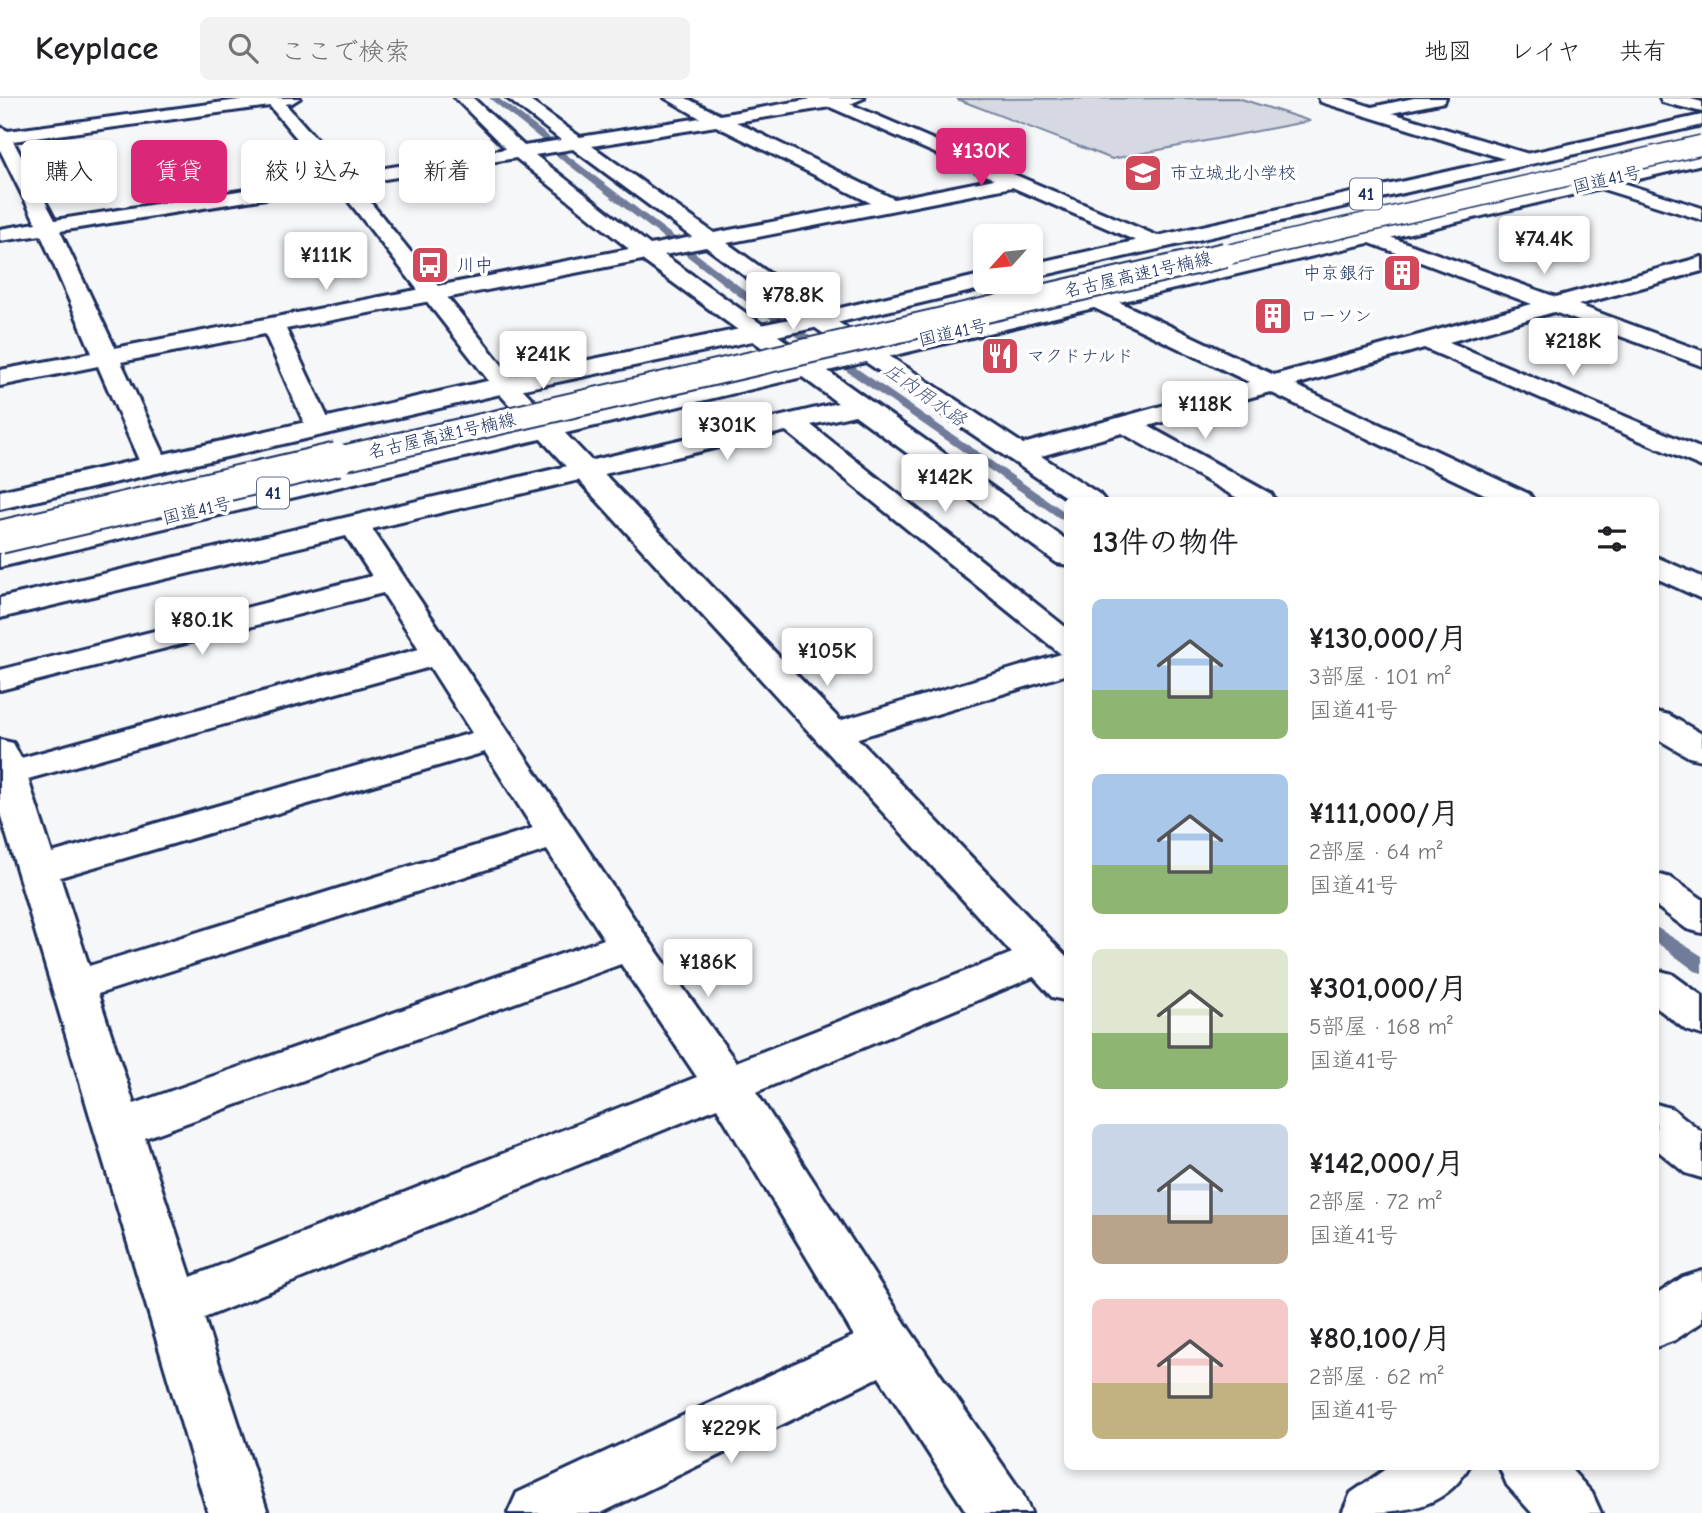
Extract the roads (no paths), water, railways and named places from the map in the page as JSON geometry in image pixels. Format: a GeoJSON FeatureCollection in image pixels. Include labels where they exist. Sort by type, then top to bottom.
{"type":"FeatureCollection","features":[{"type":"Feature","properties":{"kind":"main road"},"geometry":{"type":"LineString","coordinates":[[463,98],[755,333],[1064,553]]}},
{"type":"Feature","properties":{"kind":"main road"},"geometry":{"type":"LineString","coordinates":[[515,98],[566,144],[819,320],[1086,497]]}},
{"type":"Feature","properties":{"kind":"main road"},"geometry":{"type":"LineString","coordinates":[[673,98],[891,205]]}},
{"type":"Feature","properties":{"kind":"main road"},"geometry":{"type":"LineString","coordinates":[[385,174],[828,100],[856,98]]}},
{"type":"Feature","properties":{"kind":"main road"},"geometry":{"type":"LineString","coordinates":[[1327,98],[1525,159]]}},
{"type":"Feature","properties":{"kind":"main road"},"geometry":{"type":"LineString","coordinates":[[1373,112],[1438,98]]}},
{"type":"Feature","properties":{"kind":"main road"},"geometry":{"type":"LineString","coordinates":[[1668,98],[1702,107]]}},
{"type":"Feature","properties":{"kind":"main road"},"geometry":{"type":"LineString","coordinates":[[155,465],[48,227],[1,135],[278,99],[310,140]]}},
{"type":"Feature","properties":{"kind":"main road"},"geometry":{"type":"LineString","coordinates":[[828,100],[1155,242]]}},
{"type":"Feature","properties":{"kind":"main road","name":"国道41号"},"geometry":{"type":"LineString","coordinates":[[1043,268],[1702,120]]}},
{"type":"Feature","properties":{"kind":"main road","name":"名古屋高速1号楠線"},"geometry":{"type":"LineString","coordinates":[[0,523],[1702,133]]}},
{"type":"Feature","properties":{"kind":"main road","name":"名古屋高速1号楠線"},"geometry":{"type":"LineString","coordinates":[[0,537],[1702,145]]}},
{"type":"Feature","properties":{"kind":"main road","name":"国道41号"},"geometry":{"type":"LineString","coordinates":[[0,558],[545,429],[816,376],[869,353],[1702,159]]}},
{"type":"Feature","properties":{"kind":"main road"},"geometry":{"type":"LineString","coordinates":[[0,378],[1015,181]]}},
{"type":"Feature","properties":{"kind":"main road"},"geometry":{"type":"LineString","coordinates":[[1600,182],[1702,214]]}},
{"type":"Feature","properties":{"kind":"main road"},"geometry":{"type":"LineString","coordinates":[[0,234],[241,197]]}},
{"type":"Feature","properties":{"kind":"main road"},"geometry":{"type":"LineString","coordinates":[[174,1307],[726,1083],[1054,972],[505,385],[360,203]]}},
{"type":"Feature","properties":{"kind":"main road"},"geometry":{"type":"LineString","coordinates":[[1369,236],[1702,359]]}},
{"type":"Feature","properties":{"kind":"main road"},"geometry":{"type":"LineString","coordinates":[[1020,453],[1702,264]]}},
{"type":"Feature","properties":{"kind":"main road"},"geometry":{"type":"LineString","coordinates":[[1671,272],[1702,283]]}},
{"type":"Feature","properties":{"kind":"main road"},"geometry":{"type":"LineString","coordinates":[[0,500],[505,385],[819,320],[973,284]]}},
{"type":"Feature","properties":{"kind":"main road"},"geometry":{"type":"LineString","coordinates":[[1094,299],[1513,497]]}},
{"type":"Feature","properties":{"kind":"main road"},"geometry":{"type":"LineString","coordinates":[[272,324],[319,427]]}},
{"type":"Feature","properties":{"kind":"main road"},"geometry":{"type":"LineString","coordinates":[[1425,340],[1702,459]]}},
{"type":"Feature","properties":{"kind":"main road"},"geometry":{"type":"LineString","coordinates":[[0,608],[858,406]]}},
{"type":"Feature","properties":{"kind":"main road"},"geometry":{"type":"LineString","coordinates":[[791,422],[1064,643]]}},
{"type":"Feature","properties":{"kind":"main road"},"geometry":{"type":"LineString","coordinates":[[1125,424],[1256,497]]}},
{"type":"Feature","properties":{"kind":"main road"},"geometry":{"type":"LineString","coordinates":[[354,525],[630,945],[726,1083],[889,1346],[1001,1513]]}},
{"type":"Feature","properties":{"kind":"main road"},"geometry":{"type":"LineString","coordinates":[[1659,568],[1702,589]]}},
{"type":"Feature","properties":{"kind":"main road"},"geometry":{"type":"LineString","coordinates":[[0,680],[391,581]]}},
{"type":"Feature","properties":{"kind":"main road"},"geometry":{"type":"LineString","coordinates":[[238,1513],[3,762],[439,654]]}},
{"type":"Feature","properties":{"kind":"main road"},"geometry":{"type":"LineString","coordinates":[[832,735],[1064,664]]}},
{"type":"Feature","properties":{"kind":"main road"},"geometry":{"type":"LineString","coordinates":[[1659,725],[1702,749]]}},
{"type":"Feature","properties":{"kind":"main road"},"geometry":{"type":"LineString","coordinates":[[37,870],[494,738]]}},
{"type":"Feature","properties":{"kind":"main road"},"geometry":{"type":"LineString","coordinates":[[74,986],[558,834]]}},
{"type":"Feature","properties":{"kind":"main road"},"geometry":{"type":"LineString","coordinates":[[1659,889],[1702,919]]}},
{"type":"Feature","properties":{"kind":"main road"},"geometry":{"type":"LineString","coordinates":[[118,1129],[630,945]]}},
{"type":"Feature","properties":{"kind":"main road"},"geometry":{"type":"LineString","coordinates":[[1659,987],[1702,1018]]}},
{"type":"Feature","properties":{"kind":"main road"},"geometry":{"type":"LineString","coordinates":[[1659,1124],[1702,1159]]}},
{"type":"Feature","properties":{"kind":"main road"},"geometry":{"type":"LineString","coordinates":[[1659,1322],[1702,1293]]}},
{"type":"Feature","properties":{"kind":"main road"},"geometry":{"type":"LineString","coordinates":[[538,1513],[889,1346]]}},
{"type":"Feature","properties":{"kind":"main road"},"geometry":{"type":"LineString","coordinates":[[1372,1513],[1434,1470]]}},
{"type":"Feature","properties":{"kind":"main road"},"geometry":{"type":"LineString","coordinates":[[1532,1470],[1571,1513]]}},
{"type":"Feature","properties":{"kind":"waterway","name":"庄内用水路"},"geometry":{"type":"LineString","coordinates":[[493,98],[545,138],[551,147],[752,301],[1064,517]]}},
{"type":"Feature","properties":{"kind":"waterway","name":"庄内用水路"},"geometry":{"type":"LineString","coordinates":[[1659,935],[1702,966]]}},
{"type":"Feature","properties":{"kind":"place","name":"市立城北小学校"},"geometry":{"type":"Point","coordinates":[1143,173]}},
{"type":"Feature","properties":{"kind":"place","name":"川中"},"geometry":{"type":"Point","coordinates":[430,265]}},
{"type":"Feature","properties":{"kind":"place","name":"中京銀行"},"geometry":{"type":"Point","coordinates":[1402,273]}},
{"type":"Feature","properties":{"kind":"place","name":"ローソン"},"geometry":{"type":"Point","coordinates":[1273,316]}},
{"type":"Feature","properties":{"kind":"place","name":"マクドナルド"},"geometry":{"type":"Point","coordinates":[1000,356]}}]}
